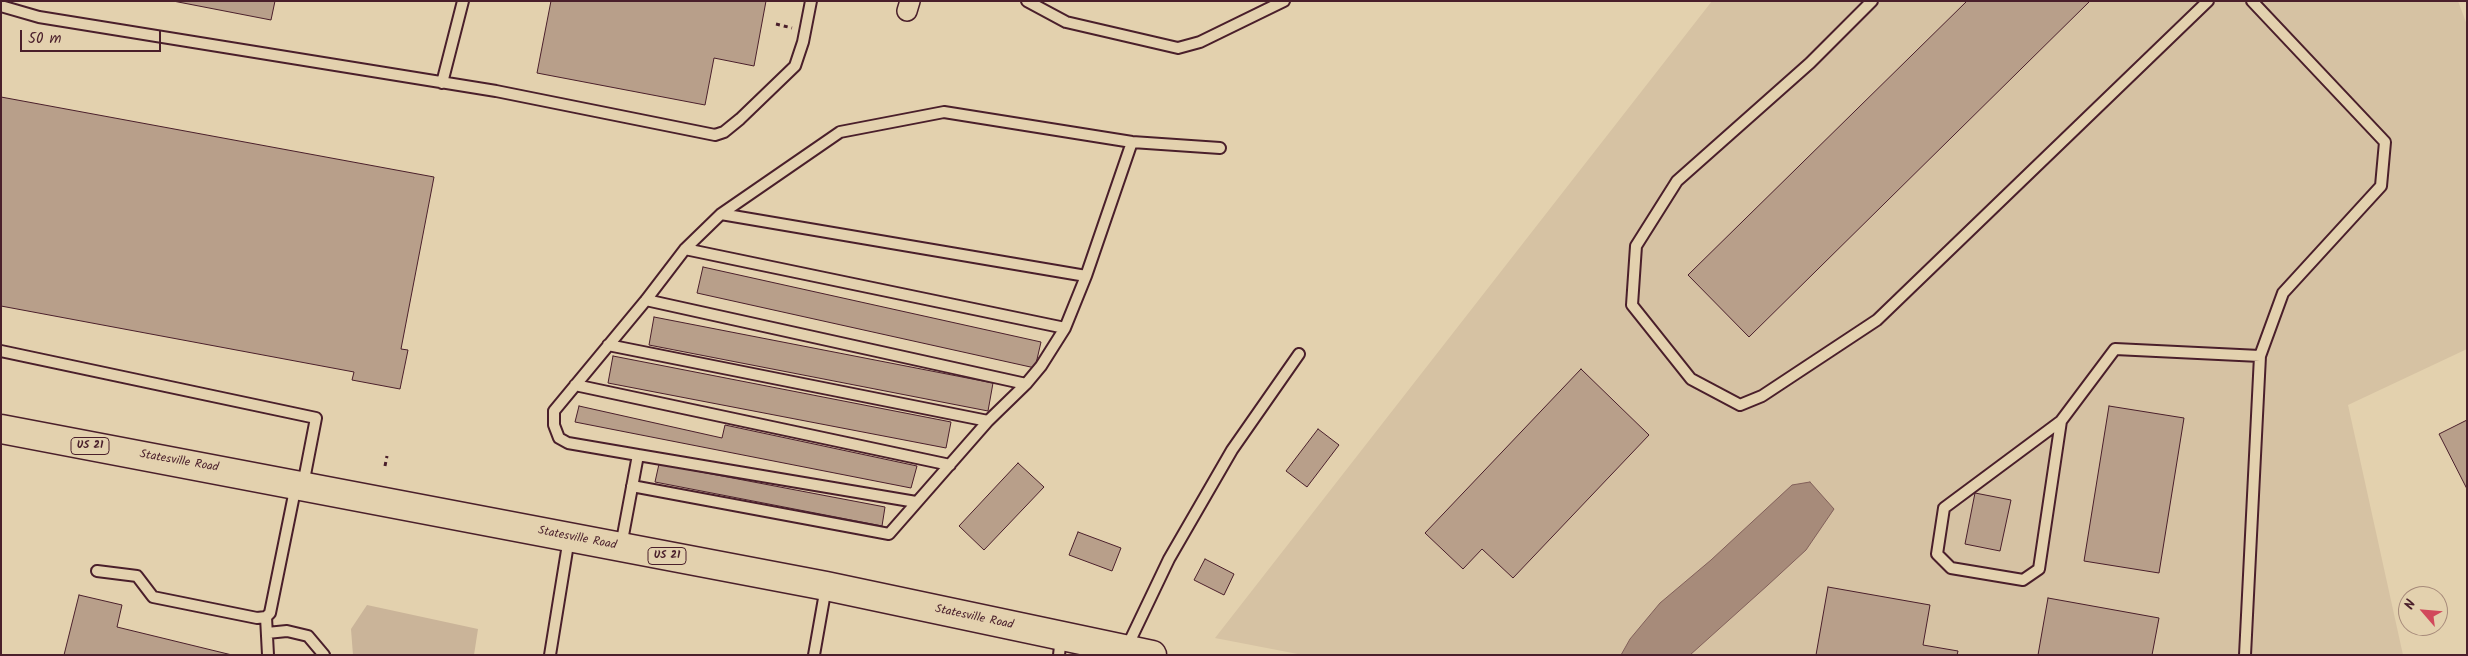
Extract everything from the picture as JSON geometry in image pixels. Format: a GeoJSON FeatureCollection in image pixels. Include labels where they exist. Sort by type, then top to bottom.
{"type":"FeatureCollection","features":[{"type":"Feature","properties":{"kind":"main road","name":"Statesville Road"},"geometry":{"type":"LineString","coordinates":[[1,429],[826,586],[1060,646],[1139,652]]}},
{"type":"Feature","properties":{"kind":"lane"},"geometry":{"type":"LineString","coordinates":[[442,83],[463,1]]}},
{"type":"Feature","properties":{"kind":"lane"},"geometry":{"type":"LineString","coordinates":[[1,6],[39,17],[442,83],[714,135],[724,132],[740,119],[795,66],[804,42],[811,1]]}},
{"type":"Feature","properties":{"kind":"lane"},"geometry":{"type":"LineString","coordinates":[[1027,1],[1066,22],[1178,48],[1200,42],[1284,1]]}},
{"type":"Feature","properties":{"kind":"lane"},"geometry":{"type":"LineString","coordinates":[[1872,1],[1810,63],[1676,181],[1636,246],[1632,305],[1691,380],[1740,405],[1762,396],[1877,320],[2208,1]]}},
{"type":"Feature","properties":{"kind":"lane"},"geometry":{"type":"LineString","coordinates":[[2245,655],[2260,356],[2283,293],[2380,186],[2385,142],[2252,1]]}},
{"type":"Feature","properties":{"kind":"lane"},"geometry":{"type":"LineString","coordinates":[[916,502],[568,442],[559,438],[554,425],[554,411],[646,300],[685,249],[721,214],[840,132],[944,112],[1132,142],[1220,148]]}},
{"type":"Feature","properties":{"kind":"lane"},"geometry":{"type":"LineString","coordinates":[[632,486],[889,534],[988,421],[1026,384],[1041,366],[1065,328],[1086,276],[1132,142]]}},
{"type":"Feature","properties":{"kind":"lane"},"geometry":{"type":"LineString","coordinates":[[721,214],[1086,276]]}},
{"type":"Feature","properties":{"kind":"lane"},"geometry":{"type":"LineString","coordinates":[[685,249],[1065,328]]}},
{"type":"Feature","properties":{"kind":"lane"},"geometry":{"type":"LineString","coordinates":[[646,300],[1026,384]]}},
{"type":"Feature","properties":{"kind":"lane"},"geometry":{"type":"LineString","coordinates":[[608,345],[988,421]]}},
{"type":"Feature","properties":{"kind":"lane"},"geometry":{"type":"LineString","coordinates":[[2061,421],[2039,569],[2023,580],[1951,568],[1936,554],[1944,508],[2061,421],[2115,349],[2260,356]]}},
{"type":"Feature","properties":{"kind":"lane"},"geometry":{"type":"LineString","coordinates":[[1,351],[316,418],[270,613],[266,617],[257,618],[153,597],[137,576],[96,571]]}},
{"type":"Feature","properties":{"kind":"lane"},"geometry":{"type":"LineString","coordinates":[[1139,652],[1170,559],[1232,450],[1299,354]]}},
{"type":"Feature","properties":{"kind":"lane"},"geometry":{"type":"LineString","coordinates":[[575,385],[950,465]]}},
{"type":"Feature","properties":{"kind":"lane"},"geometry":{"type":"LineString","coordinates":[[621,547],[638,455]]}},
{"type":"Feature","properties":{"kind":"lane"},"geometry":{"type":"LineString","coordinates":[[550,655],[570,537]]}},
{"type":"Feature","properties":{"kind":"lane"},"geometry":{"type":"LineString","coordinates":[[814,655],[826,586]]}},
{"type":"Feature","properties":{"kind":"lane"},"geometry":{"type":"LineString","coordinates":[[266,617],[268,655]]}},
{"type":"Feature","properties":{"kind":"lane"},"geometry":{"type":"LineString","coordinates":[[267,633],[287,631],[308,636],[324,655]]}},
{"type":"Feature","properties":{"kind":"path"},"geometry":{"type":"LineString","coordinates":[[385,466],[387,456]]}},
{"type":"Feature","properties":{"kind":"shaded area"},"geometry":{"type":"Polygon","coordinates":[[[1712,1],[2458,1],[2467,25],[2467,349],[2348,405],[2403,655],[1303,655],[1215,638],[1712,1]]]}},
{"type":"Feature","properties":{"kind":"shaded area"},"geometry":{"type":"Polygon","coordinates":[[[1810,482],[1834,509],[1806,550],[1768,585],[1690,655],[1621,655],[1630,639],[1660,603],[1711,560],[1792,485],[1810,482]]]}},
{"type":"Feature","properties":{"kind":"shaded area"},"geometry":{"type":"Polygon","coordinates":[[[367,605],[478,629],[474,655],[353,655],[351,629],[367,605]]]}},
{"type":"Feature","properties":{"kind":"building"},"geometry":{"type":"Polygon","coordinates":[[[173,1],[275,1],[271,20],[173,1]]]}},
{"type":"Feature","properties":{"kind":"building"},"geometry":{"type":"Polygon","coordinates":[[[551,1],[766,1],[754,66],[714,58],[705,105],[537,73],[551,1]]]}},
{"type":"Feature","properties":{"kind":"building"},"geometry":{"type":"Polygon","coordinates":[[[1967,1],[2090,1],[1749,337],[1688,275],[1967,1]]]}},
{"type":"Feature","properties":{"kind":"building"},"geometry":{"type":"Polygon","coordinates":[[[1,97],[434,177],[401,349],[408,350],[400,389],[352,380],[354,372],[1,306],[1,97]]]}},
{"type":"Feature","properties":{"kind":"building"},"geometry":{"type":"Polygon","coordinates":[[[703,267],[1041,342],[1035,368],[697,293],[703,267]]]}},
{"type":"Feature","properties":{"kind":"building"},"geometry":{"type":"Polygon","coordinates":[[[654,317],[993,383],[988,411],[649,345],[654,317]]]}},
{"type":"Feature","properties":{"kind":"building"},"geometry":{"type":"Polygon","coordinates":[[[613,356],[951,422],[946,448],[608,383],[613,356]]]}},
{"type":"Feature","properties":{"kind":"building"},"geometry":{"type":"Polygon","coordinates":[[[1581,369],[1649,435],[1513,578],[1482,549],[1463,569],[1425,533],[1581,369]]]}},
{"type":"Feature","properties":{"kind":"building"},"geometry":{"type":"Polygon","coordinates":[[[579,406],[722,438],[725,425],[917,466],[911,488],[575,422],[579,406]]]}},
{"type":"Feature","properties":{"kind":"building"},"geometry":{"type":"Polygon","coordinates":[[[2109,406],[2184,418],[2159,573],[2084,561],[2109,406]]]}},
{"type":"Feature","properties":{"kind":"building"},"geometry":{"type":"Polygon","coordinates":[[[2467,420],[2467,489],[2439,434],[2467,420]]]}},
{"type":"Feature","properties":{"kind":"building"},"geometry":{"type":"Polygon","coordinates":[[[1318,429],[1339,445],[1307,487],[1286,471],[1318,429]]]}},
{"type":"Feature","properties":{"kind":"building"},"geometry":{"type":"Polygon","coordinates":[[[1018,463],[1044,487],[984,550],[959,526],[1018,463]]]}},
{"type":"Feature","properties":{"kind":"building"},"geometry":{"type":"Polygon","coordinates":[[[659,464],[885,507],[882,526],[655,482],[659,464]]]}},
{"type":"Feature","properties":{"kind":"building"},"geometry":{"type":"Polygon","coordinates":[[[1975,493],[2011,500],[2000,551],[1965,544],[1975,493]]]}},
{"type":"Feature","properties":{"kind":"building"},"geometry":{"type":"Polygon","coordinates":[[[1078,532],[1121,548],[1112,571],[1069,555],[1078,532]]]}},
{"type":"Feature","properties":{"kind":"building"},"geometry":{"type":"Polygon","coordinates":[[[1205,559],[1234,574],[1224,595],[1194,580],[1205,559]]]}},
{"type":"Feature","properties":{"kind":"building"},"geometry":{"type":"Polygon","coordinates":[[[1828,587],[1930,605],[1923,645],[1958,651],[1957,655],[1816,655],[1828,587]]]}},
{"type":"Feature","properties":{"kind":"building"},"geometry":{"type":"Polygon","coordinates":[[[79,595],[122,605],[117,627],[232,655],[64,655],[79,595]]]}},
{"type":"Feature","properties":{"kind":"building"},"geometry":{"type":"Polygon","coordinates":[[[2048,598],[2159,618],[2152,655],[2038,655],[2048,598]]]}}]}
